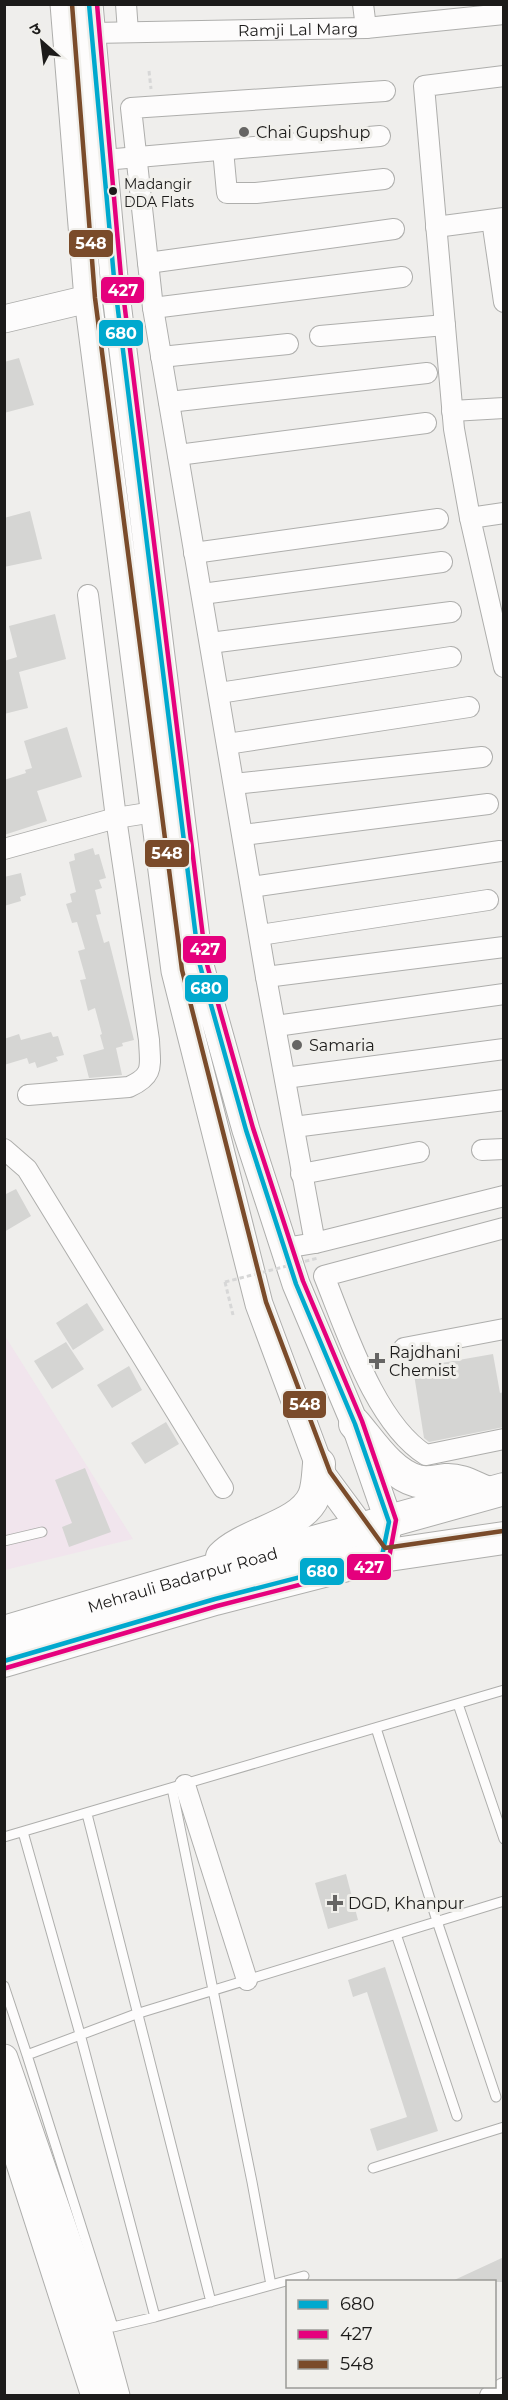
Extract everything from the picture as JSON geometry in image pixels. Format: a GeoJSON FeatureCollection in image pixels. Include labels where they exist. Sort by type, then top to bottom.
{"type":"FeatureCollection","features":[{"type":"Feature","properties":{"kind":"main road"},"geometry":{"type":"LineString","coordinates":[[64,4],[88,300],[175,970],[259,1304],[323,1476],[376,1525]]}},
{"type":"Feature","properties":{"kind":"main road"},"geometry":{"type":"LineString","coordinates":[[89,4],[114,278],[199,962],[246,1130],[296,1284],[355,1424],[382,1556]]}},
{"type":"Feature","properties":{"kind":"main road"},"geometry":{"type":"LineString","coordinates":[[4,319],[88,300]]}},
{"type":"Feature","properties":{"kind":"main road"},"geometry":{"type":"LineString","coordinates":[[355,1424],[396,1470],[408,1478],[425,1482],[458,1481],[495,1491]]}},
{"type":"Feature","properties":{"kind":"main road"},"geometry":{"type":"LineString","coordinates":[[210,1571],[231,1549],[293,1517],[306,1507],[316,1488],[319,1464]]}},
{"type":"Feature","properties":{"kind":"main road","name":"Mehrauli Badarpur Road"},"geometry":{"type":"LineString","coordinates":[[4,1632],[495,1491]]}},
{"type":"Feature","properties":{"kind":"main road","name":"Mehrauli Badarpur Road"},"geometry":{"type":"LineString","coordinates":[[4,1661],[215,1599],[382,1556],[504,1538]]}},
{"type":"Feature","properties":{"kind":"main road"},"geometry":{"type":"LineString","coordinates":[[11,2060],[99,2333],[116,2396]]}},
{"type":"Feature","properties":{"kind":"main road"},"geometry":{"type":"LineString","coordinates":[[4,2115],[95,2396]]}},
{"type":"Feature","properties":{"kind":"street"},"geometry":{"type":"LineString","coordinates":[[126,4],[128,32]]}},
{"type":"Feature","properties":{"kind":"street"},"geometry":{"type":"LineString","coordinates":[[363,4],[366,28]]}},
{"type":"Feature","properties":{"kind":"street","name":"Ramji Lal Marg"},"geometry":{"type":"LineString","coordinates":[[92,33],[366,28],[424,13],[504,14]]}},
{"type":"Feature","properties":{"kind":"street"},"geometry":{"type":"LineString","coordinates":[[504,76],[424,86],[452,411],[470,518],[504,667]]}},
{"type":"Feature","properties":{"kind":"street"},"geometry":{"type":"LineString","coordinates":[[316,1250],[266,977],[153,308],[131,108],[384,91]]}},
{"type":"Feature","properties":{"kind":"street"},"geometry":{"type":"LineString","coordinates":[[104,160],[380,136]]}},
{"type":"Feature","properties":{"kind":"street"},"geometry":{"type":"LineString","coordinates":[[223,150],[227,193],[256,193],[384,179]]}},
{"type":"Feature","properties":{"kind":"street"},"geometry":{"type":"LineString","coordinates":[[436,226],[498,219],[504,302]]}},
{"type":"Feature","properties":{"kind":"street"},"geometry":{"type":"LineString","coordinates":[[148,263],[394,229]]}},
{"type":"Feature","properties":{"kind":"street"},"geometry":{"type":"LineString","coordinates":[[153,308],[402,277]]}},
{"type":"Feature","properties":{"kind":"street"},"geometry":{"type":"LineString","coordinates":[[320,336],[445,325]]}},
{"type":"Feature","properties":{"kind":"street"},"geometry":{"type":"LineString","coordinates":[[161,357],[288,344]]}},
{"type":"Feature","properties":{"kind":"street"},"geometry":{"type":"LineString","coordinates":[[169,402],[427,373]]}},
{"type":"Feature","properties":{"kind":"street"},"geometry":{"type":"LineString","coordinates":[[452,411],[504,408]]}},
{"type":"Feature","properties":{"kind":"street"},"geometry":{"type":"LineString","coordinates":[[178,455],[426,423]]}},
{"type":"Feature","properties":{"kind":"street"},"geometry":{"type":"LineString","coordinates":[[470,518],[504,513]]}},
{"type":"Feature","properties":{"kind":"street"},"geometry":{"type":"LineString","coordinates":[[194,553],[438,519]]}},
{"type":"Feature","properties":{"kind":"street"},"geometry":{"type":"LineString","coordinates":[[202,594],[442,562]]}},
{"type":"Feature","properties":{"kind":"street"},"geometry":{"type":"LineString","coordinates":[[28,1095],[129,1087],[143,1080],[150,1069],[149,1041],[116,818],[88,595]]}},
{"type":"Feature","properties":{"kind":"street"},"geometry":{"type":"LineString","coordinates":[[210,643],[451,612]]}},
{"type":"Feature","properties":{"kind":"street"},"geometry":{"type":"LineString","coordinates":[[219,693],[451,657]]}},
{"type":"Feature","properties":{"kind":"street"},"geometry":{"type":"LineString","coordinates":[[227,744],[469,707]]}},
{"type":"Feature","properties":{"kind":"street"},"geometry":{"type":"LineString","coordinates":[[234,784],[482,757]]}},
{"type":"Feature","properties":{"kind":"street"},"geometry":{"type":"LineString","coordinates":[[243,835],[488,804]]}},
{"type":"Feature","properties":{"kind":"street"},"geometry":{"type":"LineString","coordinates":[[4,849],[116,818],[154,812]]}},
{"type":"Feature","properties":{"kind":"street"},"geometry":{"type":"LineString","coordinates":[[252,887],[500,851]]}},
{"type":"Feature","properties":{"kind":"street"},"geometry":{"type":"LineString","coordinates":[[260,935],[488,900]]}},
{"type":"Feature","properties":{"kind":"street"},"geometry":{"type":"LineString","coordinates":[[266,977],[504,947]]}},
{"type":"Feature","properties":{"kind":"street"},"geometry":{"type":"LineString","coordinates":[[276,1026],[504,994]]}},
{"type":"Feature","properties":{"kind":"street"},"geometry":{"type":"LineString","coordinates":[[285,1078],[504,1049]]}},
{"type":"Feature","properties":{"kind":"street"},"geometry":{"type":"LineString","coordinates":[[294,1127],[504,1100]]}},
{"type":"Feature","properties":{"kind":"street"},"geometry":{"type":"LineString","coordinates":[[4,1149],[27,1169],[224,1488]]}},
{"type":"Feature","properties":{"kind":"street"},"geometry":{"type":"LineString","coordinates":[[482,1150],[504,1149]]}},
{"type":"Feature","properties":{"kind":"street"},"geometry":{"type":"LineString","coordinates":[[301,1174],[419,1152]]}},
{"type":"Feature","properties":{"kind":"street"},"geometry":{"type":"LineString","coordinates":[[285,1248],[316,1250],[504,1196]]}},
{"type":"Feature","properties":{"kind":"street"},"geometry":{"type":"LineString","coordinates":[[504,1228],[324,1276],[373,1391],[409,1443],[426,1455],[504,1439]]}},
{"type":"Feature","properties":{"kind":"street"},"geometry":{"type":"LineString","coordinates":[[404,1348],[504,1329]]}},
{"type":"Feature","properties":{"kind":"street"},"geometry":{"type":"LineString","coordinates":[[178,1787],[247,1980]]}},
{"type":"Feature","properties":{"kind":"street"},"geometry":{"type":"LineString","coordinates":[[490,2396],[504,2388]]}},
{"type":"Feature","properties":{"kind":"lane"},"geometry":{"type":"LineString","coordinates":[[4,1541],[42,1532]]}},
{"type":"Feature","properties":{"kind":"lane"},"geometry":{"type":"LineString","coordinates":[[4,1837],[503,1691]]}},
{"type":"Feature","properties":{"kind":"lane"},"geometry":{"type":"LineString","coordinates":[[458,1704],[504,1839]]}},
{"type":"Feature","properties":{"kind":"lane"},"geometry":{"type":"LineString","coordinates":[[376,1728],[496,2097]]}},
{"type":"Feature","properties":{"kind":"lane"},"geometry":{"type":"LineString","coordinates":[[178,1787],[212,1990],[271,2285]]}},
{"type":"Feature","properties":{"kind":"lane"},"geometry":{"type":"LineString","coordinates":[[87,1814],[211,2302]]}},
{"type":"Feature","properties":{"kind":"lane"},"geometry":{"type":"LineString","coordinates":[[23,1832],[80,2034],[155,2317]]}},
{"type":"Feature","properties":{"kind":"lane"},"geometry":{"type":"LineString","coordinates":[[11,2060],[136,2014],[504,1901]]}},
{"type":"Feature","properties":{"kind":"lane"},"geometry":{"type":"LineString","coordinates":[[396,1934],[457,2116]]}},
{"type":"Feature","properties":{"kind":"lane"},"geometry":{"type":"LineString","coordinates":[[4,1986],[11,2060],[113,2326],[155,2317],[286,2281]]}},
{"type":"Feature","properties":{"kind":"lane"},"geometry":{"type":"LineString","coordinates":[[373,2168],[504,2127]]}},
{"type":"Feature","properties":{"kind":"lane"},"geometry":{"type":"LineString","coordinates":[[289,2280],[304,2276]]}},
{"type":"Feature","properties":{"kind":"path"},"geometry":{"type":"LineString","coordinates":[[149,71],[151,92]]}},
{"type":"Feature","properties":{"kind":"path"},"geometry":{"type":"LineString","coordinates":[[233,1315],[225,1282],[316,1250]]}},
{"type":"Feature","properties":{"kind":"shaded area"},"geometry":{"type":"Polygon","coordinates":[[[5,1336],[133,1539],[5,1570],[5,1336]]]}},
{"type":"Feature","properties":{"kind":"building"},"geometry":{"type":"Polygon","coordinates":[[[19,358],[34,405],[4,413],[4,362],[19,358]]]}},
{"type":"Feature","properties":{"kind":"building"},"geometry":{"type":"Polygon","coordinates":[[[30,511],[42,559],[4,567],[4,518],[30,511]]]}},
{"type":"Feature","properties":{"kind":"building"},"geometry":{"type":"Polygon","coordinates":[[[55,614],[66,659],[19,672],[28,708],[4,714],[4,661],[17,657],[9,626],[55,614]]]}},
{"type":"Feature","properties":{"kind":"building"},"geometry":{"type":"Polygon","coordinates":[[[67,727],[82,777],[37,791],[47,821],[4,835],[4,780],[26,773],[25,770],[32,768],[24,741],[67,727]]]}},
{"type":"Feature","properties":{"kind":"building"},"geometry":{"type":"Polygon","coordinates":[[[93,848],[95,855],[99,854],[106,878],[99,880],[102,888],[95,890],[101,914],[96,915],[104,943],[109,941],[134,1040],[122,1043],[123,1046],[116,1048],[122,1075],[89,1078],[83,1055],[104,1049],[95,1008],[88,1011],[80,980],[86,979],[78,951],[85,949],[77,922],[72,923],[66,904],[72,902],[70,894],[76,892],[69,862],[75,860],[74,854],[93,848]]]}},
{"type":"Feature","properties":{"kind":"building"},"geometry":{"type":"Polygon","coordinates":[[[21,873],[26,895],[20,897],[21,901],[4,906],[4,877],[21,873]]]}},
{"type":"Feature","properties":{"kind":"building"},"geometry":{"type":"Polygon","coordinates":[[[51,1032],[53,1037],[58,1036],[64,1055],[56,1057],[58,1061],[37,1068],[35,1062],[29,1064],[27,1058],[4,1065],[4,1039],[19,1034],[21,1040],[51,1032]]]}},
{"type":"Feature","properties":{"kind":"building"},"geometry":{"type":"Polygon","coordinates":[[[16,1189],[31,1216],[4,1232],[4,1195],[16,1189]]]}},
{"type":"Feature","properties":{"kind":"building"},"geometry":{"type":"Polygon","coordinates":[[[87,1303],[104,1330],[73,1350],[56,1323],[87,1303]]]}},
{"type":"Feature","properties":{"kind":"building"},"geometry":{"type":"Polygon","coordinates":[[[66,1342],[84,1369],[52,1389],[34,1361],[66,1342]]]}},
{"type":"Feature","properties":{"kind":"building"},"geometry":{"type":"Polygon","coordinates":[[[493,1354],[500,1393],[504,1392],[504,1427],[429,1442],[424,1438],[413,1368],[493,1354]]]}},
{"type":"Feature","properties":{"kind":"building"},"geometry":{"type":"Polygon","coordinates":[[[129,1366],[142,1390],[112,1408],[97,1385],[129,1366]]]}},
{"type":"Feature","properties":{"kind":"building"},"geometry":{"type":"Polygon","coordinates":[[[166,1422],[179,1444],[145,1464],[131,1443],[166,1422]]]}},
{"type":"Feature","properties":{"kind":"building"},"geometry":{"type":"Polygon","coordinates":[[[85,1468],[111,1532],[69,1547],[62,1527],[72,1523],[55,1480],[85,1468]]]}},
{"type":"Feature","properties":{"kind":"building"},"geometry":{"type":"Polygon","coordinates":[[[346,1874],[358,1920],[328,1929],[315,1883],[346,1874]]]}},
{"type":"Feature","properties":{"kind":"building"},"geometry":{"type":"Polygon","coordinates":[[[385,1967],[438,2131],[377,2151],[370,2129],[407,2117],[367,1992],[353,1997],[348,1980],[385,1967]]]}},
{"type":"Feature","properties":{"kind":"building"},"geometry":{"type":"Polygon","coordinates":[[[504,2257],[504,2282],[454,2280],[504,2257]]]}},
{"type":"Feature","properties":{"kind":"transit line","name":"548"},"geometry":{"type":"LineString","coordinates":[[72,4],[95,298],[182,970],[266,1302],[330,1472],[385,1548],[503,1531]]}},
{"type":"Feature","properties":{"kind":"transit line","name":"680"},"geometry":{"type":"LineString","coordinates":[[4,1661],[215,1599],[382,1556],[389,1522],[355,1424],[296,1284],[246,1130],[199,962],[114,278],[89,4]]}},
{"type":"Feature","properties":{"kind":"transit line","name":"427"},"geometry":{"type":"LineString","coordinates":[[6,1668],[217,1606],[385,1563],[389,1558],[396,1520],[362,1421],[303,1281],[253,1128],[206,961],[121,277],[97,4]]}},
{"type":"Feature","properties":{"kind":"place","name":"Chai Gupshup"},"geometry":{"type":"Point","coordinates":[244,132]}},
{"type":"Feature","properties":{"kind":"place","name":"Madangir DDA Flats"},"geometry":{"type":"Point","coordinates":[113,191]}},
{"type":"Feature","properties":{"kind":"place","name":"Samaria"},"geometry":{"type":"Point","coordinates":[297,1045]}},
{"type":"Feature","properties":{"kind":"place","name":"Rajdhani Chemist"},"geometry":{"type":"Point","coordinates":[377,1361]}},
{"type":"Feature","properties":{"kind":"place","name":"DGD, Khanpur"},"geometry":{"type":"Point","coordinates":[335,1903]}}]}
